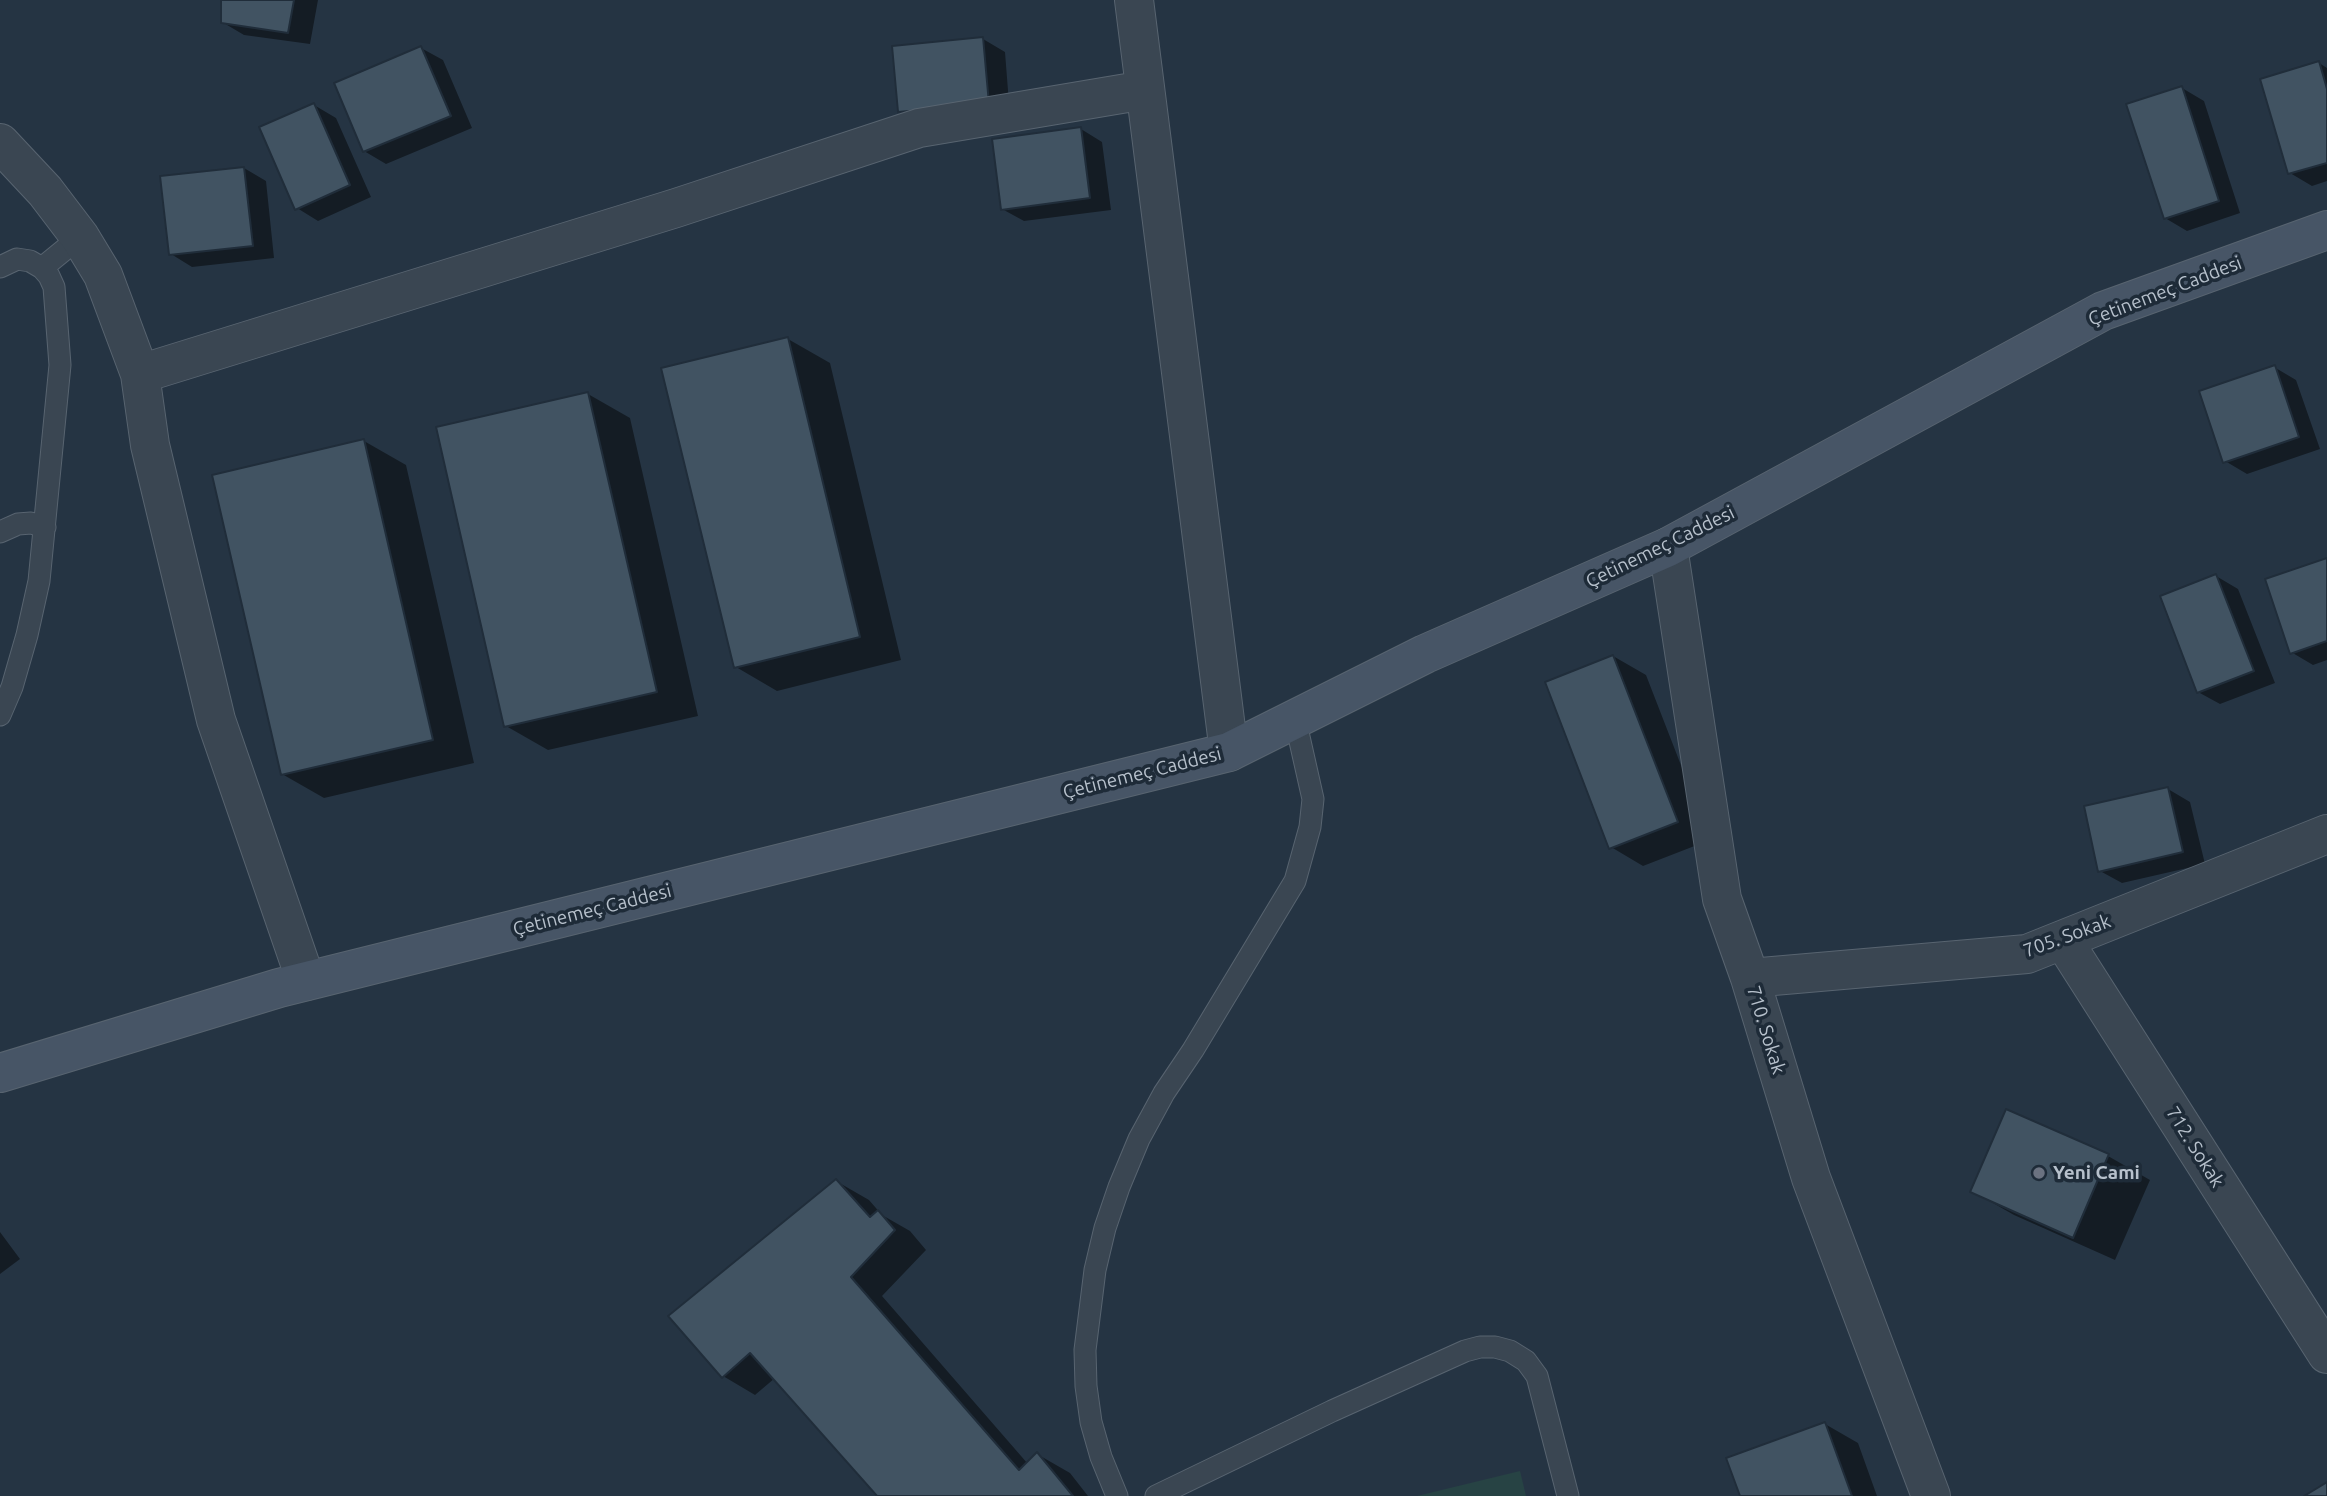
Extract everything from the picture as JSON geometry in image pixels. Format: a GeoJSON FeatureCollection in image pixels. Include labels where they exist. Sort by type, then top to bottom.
{"type":"FeatureCollection","features":[{"type":"Feature","properties":{"kind":"main road","name":"Çetinemeç Caddesi"},"geometry":{"type":"LineString","coordinates":[[0,1073],[306,981],[1228,752],[1425,654],[1668,547],[2103,311],[2327,230]]}},
{"type":"Feature","properties":{"kind":"street"},"geometry":{"type":"LineString","coordinates":[[1134,0],[1228,752]]}},
{"type":"Feature","properties":{"kind":"street"},"geometry":{"type":"LineString","coordinates":[[140,374],[676,208],[919,128],[1145,90]]}},
{"type":"Feature","properties":{"kind":"street"},"geometry":{"type":"LineString","coordinates":[[0,143],[45,191],[80,237],[103,275],[140,374],[150,445],[216,720],[306,981]]}},
{"type":"Feature","properties":{"kind":"street","name":"710. Sokak"},"geometry":{"type":"LineString","coordinates":[[1668,547],[1722,899],[1750,978],[1811,1178],[1931,1496]]}},
{"type":"Feature","properties":{"kind":"street","name":"705. Sokak"},"geometry":{"type":"LineString","coordinates":[[1750,978],[2027,954],[2327,834]]}},
{"type":"Feature","properties":{"kind":"street","name":"712. Sokak"},"geometry":{"type":"LineString","coordinates":[[2063,940],[2327,1354]]}},
{"type":"Feature","properties":{"kind":"lane"},"geometry":{"type":"LineString","coordinates":[[42,268],[80,237]]}},
{"type":"Feature","properties":{"kind":"lane"},"geometry":{"type":"LineString","coordinates":[[0,267],[18,258],[30,261],[42,268],[54,287],[60,365],[39,581],[12,687],[0,715]]}},
{"type":"Feature","properties":{"kind":"lane"},"geometry":{"type":"LineString","coordinates":[[0,532],[18,524],[31,523],[45,527]]}},
{"type":"Feature","properties":{"kind":"lane"},"geometry":{"type":"LineString","coordinates":[[1117,1496],[1101,1457],[1091,1422],[1086,1386],[1085,1349],[1095,1270],[1115,1197],[1139,1139],[1164,1093],[1295,881],[1310,827],[1313,799],[1295,719]]}},
{"type":"Feature","properties":{"kind":"lane"},"geometry":{"type":"LineString","coordinates":[[1156,1496],[1332,1411],[1465,1351],[1480,1347],[1510,1351],[1526,1361],[1538,1376],[1568,1496]]}},
{"type":"Feature","properties":{"kind":"green space"},"geometry":{"type":"Polygon","coordinates":[[[1520,1471],[1526,1496],[1417,1496],[1520,1471]]]}},
{"type":"Feature","properties":{"kind":"building"},"geometry":{"type":"Polygon","coordinates":[[[221,0],[294,0],[288,33],[221,23],[221,0]]]}},
{"type":"Feature","properties":{"kind":"building"},"geometry":{"type":"Polygon","coordinates":[[[983,37],[989,104],[898,112],[892,46],[983,37]]]}},
{"type":"Feature","properties":{"kind":"building"},"geometry":{"type":"Polygon","coordinates":[[[421,46],[451,116],[363,152],[334,83],[421,46]]]}},
{"type":"Feature","properties":{"kind":"building"},"geometry":{"type":"Polygon","coordinates":[[[2319,61],[2327,89],[2327,163],[2288,174],[2260,79],[2319,61]]]}},
{"type":"Feature","properties":{"kind":"building"},"geometry":{"type":"Polygon","coordinates":[[[2182,86],[2219,201],[2164,219],[2126,104],[2182,86]]]}},
{"type":"Feature","properties":{"kind":"building"},"geometry":{"type":"Polygon","coordinates":[[[314,103],[350,185],[295,210],[259,127],[314,103]]]}},
{"type":"Feature","properties":{"kind":"building"},"geometry":{"type":"Polygon","coordinates":[[[1081,127],[1090,198],[1001,210],[992,139],[1081,127]]]}},
{"type":"Feature","properties":{"kind":"building"},"geometry":{"type":"Polygon","coordinates":[[[244,167],[253,246],[169,255],[160,176],[244,167]]]}},
{"type":"Feature","properties":{"kind":"building"},"geometry":{"type":"Polygon","coordinates":[[[788,337],[860,637],[734,668],[661,368],[788,337]]]}},
{"type":"Feature","properties":{"kind":"building"},"geometry":{"type":"Polygon","coordinates":[[[2275,365],[2299,437],[2223,463],[2199,391],[2275,365]]]}},
{"type":"Feature","properties":{"kind":"building"},"geometry":{"type":"Polygon","coordinates":[[[588,392],[657,692],[504,727],[436,427],[588,392]]]}},
{"type":"Feature","properties":{"kind":"building"},"geometry":{"type":"Polygon","coordinates":[[[364,439],[433,740],[281,775],[212,475],[364,439]]]}},
{"type":"Feature","properties":{"kind":"building"},"geometry":{"type":"Polygon","coordinates":[[[2327,558],[2327,641],[2290,654],[2265,579],[2327,558]]]}},
{"type":"Feature","properties":{"kind":"building"},"geometry":{"type":"Polygon","coordinates":[[[2216,574],[2254,671],[2197,693],[2160,596],[2216,574]]]}},
{"type":"Feature","properties":{"kind":"building"},"geometry":{"type":"Polygon","coordinates":[[[1613,655],[1678,822],[1609,849],[1545,682],[1613,655]]]}},
{"type":"Feature","properties":{"kind":"building"},"geometry":{"type":"Polygon","coordinates":[[[2168,787],[2183,852],[2098,872],[2084,806],[2168,787]]]}},
{"type":"Feature","properties":{"kind":"building","name":"Yeni Cami"},"geometry":{"type":"Polygon","coordinates":[[[2006,1109],[2109,1154],[2073,1238],[1970,1192],[2006,1109]]]}},
{"type":"Feature","properties":{"kind":"building"},"geometry":{"type":"Polygon","coordinates":[[[836,1179],[870,1217],[878,1210],[895,1230],[851,1277],[1019,1470],[1037,1452],[1073,1496],[877,1496],[750,1353],[722,1378],[668,1316],[836,1179]]]}},
{"type":"Feature","properties":{"kind":"building"},"geometry":{"type":"Polygon","coordinates":[[[1825,1422],[1852,1496],[1740,1496],[1726,1458],[1825,1422]]]}},
{"type":"Feature","properties":{"kind":"building"},"geometry":{"type":"Polygon","coordinates":[[[2327,1482],[2327,1496],[2304,1496],[2327,1482]]]}},
{"type":"Feature","properties":{"kind":"place","name":"Yeni Cami"},"geometry":{"type":"Point","coordinates":[2039,1173]}}]}
